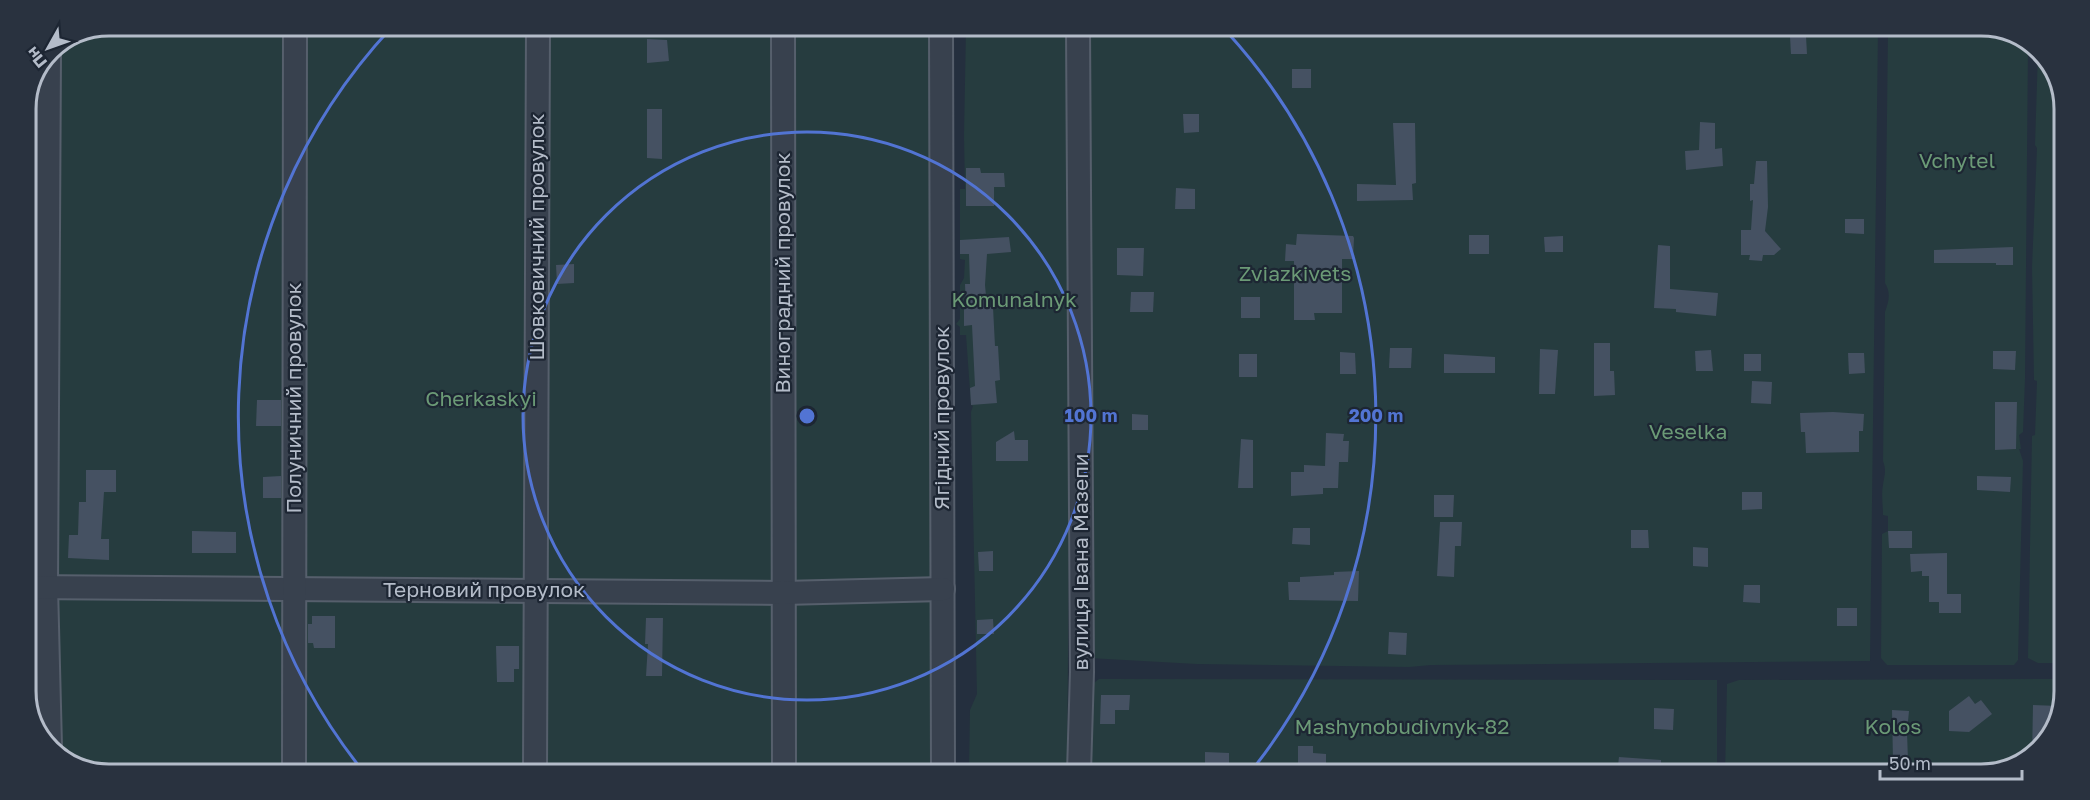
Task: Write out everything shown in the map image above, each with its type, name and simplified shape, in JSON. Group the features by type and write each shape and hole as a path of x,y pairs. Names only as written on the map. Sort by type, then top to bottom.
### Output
{"street":[{"name":"Полуничний провулок","path":"294,764 295,36"},
{"name":"Шовковичний провулок","path":"535,764 538,36"},
{"name":"Виноградний провулок","path":"783,36 784,764"},
{"name":"Ягідний провулок","path":"941,36 943,764"},
{"name":"вулиця Івана Мазепи","path":"1078,36 1082,672 1079,764"},
{"path":"48,78 36,586 49,732"},
{"name":"Терновий провулок","path":"36,586 783,593 943,589"}],"green space":[{"name":"Cherkaskyi","path":"935,36 937,764 109,764 85,760 68,752 57,743 46,728 36,696 37,95 43,78 78,78 78,43 95,37"},
{"name":"Komunalnyk","path":"966,36 1066,36 1069,542 1067,764 969,764 970,710 977,694 971,412 973,406 971,405 966,335 960,335 960,327 956,324 960,319 960,285 964,278 965,260 960,259 960,189 965,189"},
{"path":"1086,36 1878,36 1870,661 1409,667 1197,664 1089,658"},
{"name":"Vchytel","path":"1888,36 1981,36 2005,40 2018,46 2028,53 2025,379 2023,432 2019,435 2021,449 2019,449 2023,461 2018,660 2014,665 1887,665 1881,658 1882,534 1888,531 1888,516 1883,515 1882,496 1885,471 1883,461 1885,312 1889,297 1885,283"},
{"path":"2038,62 2050,85 2054,104 2054,663 2038,663 2028,658 2032,436 2035,435 2037,381 2034,380 2032,267 2037,148 2035,145"},
{"name":"Mashynobudivnyk-82","path":"1099,679 1717,680 1717,764 1087,764 1090,686"},
{"name":"Kolos","path":"2054,679 2054,691 2050,715 2039,736 2018,754 1995,763 1725,764 1727,684 1739,680"}],"building":[{"path":"1806,36 1807,54 1791,54 1790,37"},
{"path":"647,39 667,40 669,61 647,63"},
{"path":"1292,69 1311,69 1311,88 1292,88"},
{"path":"647,109 662,109 662,159 647,158"},
{"path":"1183,114 1199,114 1199,132 1184,133"},
{"path":"1700,122 1715,123 1715,149 1722,148 1723,166 1686,170 1685,151 1699,150"},
{"path":"1393,123 1415,123 1416,183 1412,184 1413,200 1357,201 1357,184 1396,185"},
{"path":"1756,161 1767,161 1768,207 1765,231 1781,249 1774,255 1763,255 1762,261 1749,260 1750,255 1741,255 1741,230 1751,230 1753,200 1750,201 1750,184 1754,184"},
{"path":"966,168 980,168 981,173 1004,173 1005,187 994,187 994,206 966,206"},
{"path":"1176,188 1195,189 1195,209 1175,209"},
{"path":"1845,219 1864,219 1864,234 1845,233"},
{"path":"1297,234 1353,236 1353,259 1342,259 1342,313 1314,313 1315,320 1294,320 1294,261 1285,261 1286,244 1296,245"},
{"path":"1469,235 1489,235 1489,254 1469,254"},
{"path":"1563,236 1563,252 1545,252 1544,237"},
{"path":"1009,237 1011,252 987,254 985,285 987,307 993,307 995,346 998,346 1000,380 995,381 997,403 971,405 970,388 975,386 972,325 964,326 965,284 970,284 969,254 960,254 960,240"},
{"path":"1658,245 1670,246 1670,289 1718,293 1716,316 1676,312 1676,309 1654,308"},
{"path":"2013,247 2013,265 1934,263 1934,250"},
{"path":"1117,248 1144,248 1143,276 1117,275"},
{"path":"574,264 574,283 557,284 556,265"},
{"path":"1131,292 1154,292 1153,312 1130,312"},
{"path":"1241,297 1260,297 1260,318 1241,318"},
{"path":"1594,343 1610,343 1610,371 1614,371 1615,395 1594,396"},
{"path":"1390,348 1412,348 1411,368 1389,368"},
{"path":"1540,349 1558,350 1555,394 1539,394"},
{"path":"1711,350 1713,371 1696,371 1695,351"},
{"path":"1993,351 2016,351 2015,370 1993,369"},
{"path":"1340,352 1355,353 1356,374 1340,374"},
{"path":"1848,353 1864,353 1865,373 1849,374"},
{"path":"1239,354 1257,354 1257,377 1239,377"},
{"path":"1444,354 1495,357 1495,373 1444,373"},
{"path":"1744,354 1761,354 1761,371 1744,371"},
{"path":"1752,381 1772,382 1771,404 1751,403"},
{"path":"257,400 281,400 281,426 256,426"},
{"path":"1995,402 2017,402 2016,449 1995,450"},
{"path":"1800,413 1864,414 1863,431 1859,431 1859,452 1806,453 1805,432 1801,432"},
{"path":"1132,414 1148,415 1148,430 1132,430"},
{"path":"1014,431 1015,440 1028,440 1028,461 996,461 996,442"},
{"path":"1326,433 1344,434 1343,441 1349,441 1348,462 1339,462 1338,488 1323,488 1323,494 1291,496 1291,472 1304,472 1304,465 1325,466"},
{"path":"1241,439 1253,440 1253,488 1238,488"},
{"path":"86,470 116,470 116,492 104,492 101,539 109,539 109,560 68,558 69,535 78,535 79,502 86,502"},
{"path":"281,476 281,498 263,498 263,477"},
{"path":"1977,476 2011,477 2010,492 1977,490"},
{"path":"1742,492 1762,492 1762,509 1742,510"},
{"path":"1434,495 1454,495 1453,517 1434,517"},
{"path":"1440,522 1462,522 1461,546 1455,546 1454,577 1437,576"},
{"path":"1293,528 1310,528 1310,545 1292,544"},
{"path":"1631,530 1648,530 1649,548 1631,548"},
{"path":"192,531 236,532 236,553 192,553"},
{"path":"1888,531 1912,531 1912,548 1889,548"},
{"path":"1693,547 1708,548 1708,567 1693,566"},
{"path":"993,551 993,571 979,571 978,552"},
{"path":"1947,553 1947,594 1961,594 1961,613 1939,613 1939,602 1929,602 1929,576 1922,576 1922,571 1911,572 1910,554"},
{"path":"1359,571 1358,601 1289,600 1288,582 1300,582 1300,577"},
{"path":"1744,585 1760,585 1760,603 1743,602"},
{"path":"1837,608 1857,608 1857,626 1837,626"},
{"path":"312,616 335,616 335,648 314,648 313,643 308,643 308,624 312,624"},
{"path":"646,618 663,618 662,676 646,676 648,644 645,644"},
{"path":"993,619 994,634 977,634 977,620"},
{"path":"1389,632 1407,633 1406,655 1388,654"},
{"path":"496,646 519,646 519,669 514,669 514,682 497,682"},
{"path":"1101,695 1130,695 1129,710 1115,710 1115,724 1100,724"},
{"path":"1969,696 1975,704 1981,700 1992,714 1969,732 1949,731 1949,711"},
{"path":"2033,705 2052,706 2046,723 2032,744"},
{"path":"1654,708 1674,709 1673,730 1654,729"},
{"path":"1892,710 1909,711 1908,761 1893,761"},
{"path":"1298,746 1313,746 1313,753 1326,754 1326,764 1298,764"},
{"path":"1205,752 1229,753 1229,764 1205,764"},
{"path":"1619,757 1661,760 1661,764 1618,764"}],"park label":[{"name":"Zviazkivets","path":"1295,274"},
{"name":"Veselka","path":"1688,432"}]}
